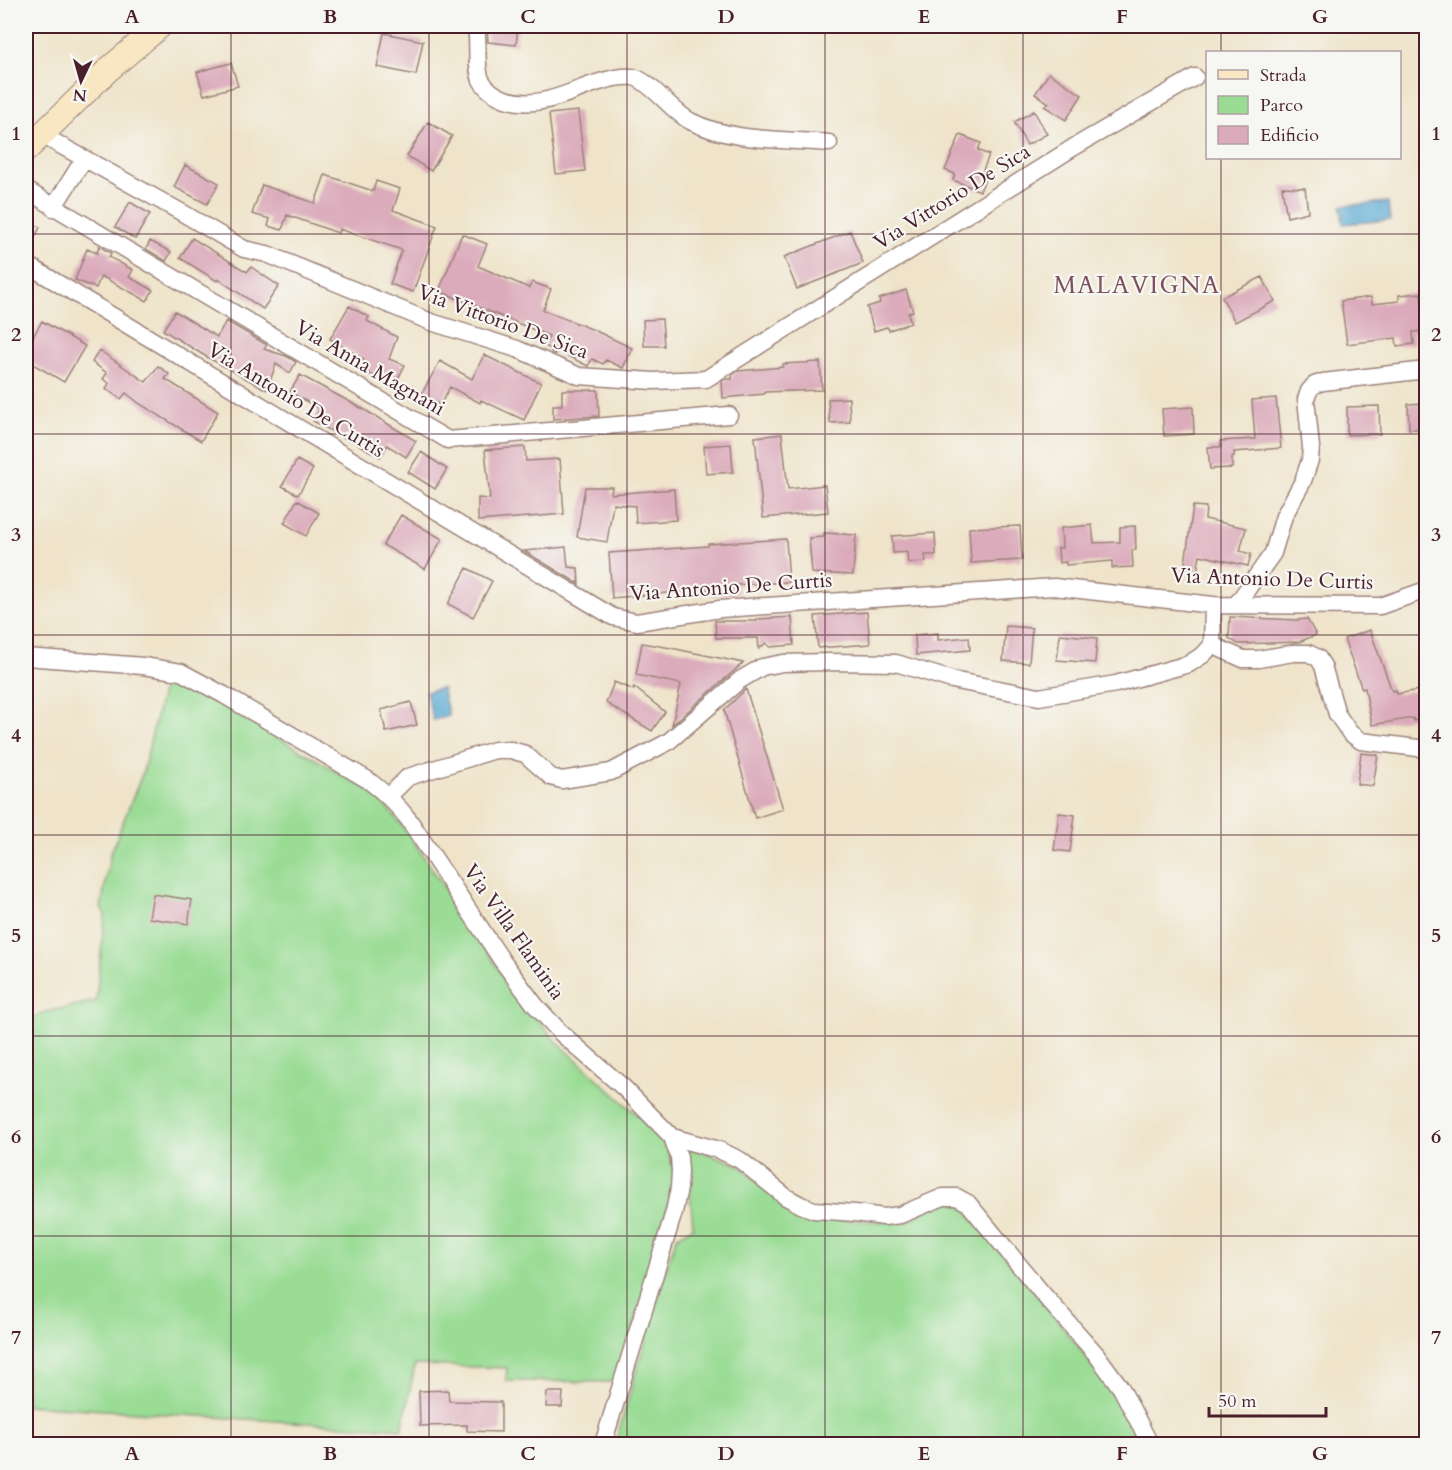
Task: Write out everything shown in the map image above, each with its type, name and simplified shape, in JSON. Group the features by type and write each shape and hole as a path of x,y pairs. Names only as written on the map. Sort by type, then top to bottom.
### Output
{"main road":[{"path":"33,142 109,69 160,26"}],"street":[{"path":"476,26 480,77 487,89 502,98 526,103 539,102 606,80 626,76 635,77 681,115 706,127 740,137 829,143"},
{"name":"Via Vittorio De Sica","path":"33,142 84,159 244,249 267,254 431,322 517,349 579,376 653,381 705,379 1074,147 1195,77"},
{"path":"53,208 84,159"},
{"name":"Via Anna Magnani","path":"26,190 448,440 729,415"},
{"name":"Via Antonio De Curtis","path":"26,264 613,616 637,622 720,609 1054,587 1213,605 1380,606 1426,590"},
{"path":"1236,605 1273,553 1284,516 1303,481 1310,460 1311,447 1306,399 1314,385 1426,370"},
{"path":"389,796 408,777 495,750 511,750 525,754 551,777 562,780 611,772 668,742 740,680 762,667 783,663 896,663 952,681 1039,697 1116,684 1189,664 1204,654 1212,645 1213,605"},
{"path":"1212,645 1243,659 1259,660 1293,653 1308,653 1318,658 1323,666 1337,714 1350,733 1361,741 1426,749"},
{"name":"Via Villa Flaminia","path":"26,657 143,666 181,672 368,780 389,796 409,820 503,962 535,1005 562,1034 624,1088 672,1137"},
{"path":"603,1444 677,1200 680,1171 672,1137"},
{"path":"672,1137 719,1150 740,1160 786,1197 814,1210 884,1217 900,1215 943,1197 957,1197 968,1203 1102,1362 1121,1388 1150,1444"}],"green space":[{"path":"166,675 193,688 364,787 385,805 408,833 512,989 554,1039 657,1133 668,1151 674,1168 673,1189 618,1382 506,1381 507,1368 415,1365 402,1429 26,1405 26,1021 42,1013 96,1001 105,915 101,908 110,855 143,772"},
{"path":"690,1147 739,1165 796,1214 854,1221 907,1222 930,1207 953,1202 964,1208 1048,1308 1114,1393 1141,1444 615,1444 676,1237 693,1227 687,1158 687,1150"}],"water":[{"path":"1388,202 1390,220 1343,224 1341,206"},
{"path":"442,688 449,716 433,720 426,692"}],"building":[{"path":"487,26 518,26 516,45 488,42"},
{"path":"384,33 423,41 416,75 377,67"},
{"path":"231,63 238,86 204,95 197,72"},
{"path":"1049,73 1082,95 1066,120 1044,106 1049,103 1035,94"},
{"path":"578,111 585,171 556,174 549,114"},
{"path":"1034,111 1047,134 1027,145 1014,122"},
{"path":"428,122 452,136 431,171 407,156"},
{"path":"960,135 981,143 978,150 989,155 982,173 987,175 980,191 953,180 955,174 945,170"},
{"path":"185,165 219,183 207,204 174,187"},
{"path":"325,175 373,191 376,181 400,189 393,210 437,226 413,292 390,284 402,250 339,229 338,233 287,215 282,230 268,226 270,219 252,214 262,185 315,203"},
{"path":"1282,187 1305,188 1308,212 1287,217"},
{"path":"130,202 150,214 135,239 115,227"},
{"path":"26,220 40,227 27,254 26,254"},
{"path":"850,231 863,263 797,289 784,257"},
{"path":"462,234 487,244 478,266 529,288 532,282 551,289 543,310 632,348 623,368 606,360 603,364 592,359 588,366 561,353 560,344 555,354 545,346 549,336 439,291"},
{"path":"192,238 247,272 251,267 279,286 263,309 218,279 217,281 180,258"},
{"path":"150,241 171,252 166,261 146,249"},
{"path":"99,246 111,253 109,257 133,270 129,277 153,290 147,301 101,276 96,288 75,280 87,249 97,253"},
{"path":"1262,277 1275,301 1235,322 1222,297"},
{"path":"906,290 913,311 908,313 911,323 889,330 887,327 874,331 867,307 880,303 879,299"},
{"path":"1421,293 1425,331 1413,332 1414,344 1397,346 1396,338 1347,344 1341,301 1371,297 1372,304 1399,301 1399,295"},
{"path":"349,306 369,317 367,321 397,337 389,359 405,365 394,387 359,368 364,359 330,339"},
{"path":"175,311 217,337 226,321 267,345 264,349 296,362 290,373 276,364 267,390 163,330"},
{"path":"662,319 664,346 644,346 643,320"},
{"path":"42,321 85,346 64,382 26,360 26,349"},
{"path":"99,350 146,382 158,366 169,374 165,379 218,412 201,441 126,393 121,399 106,389 109,383 103,379 107,373 92,362"},
{"path":"484,355 541,383 524,420 481,400 480,403 450,387 440,405 421,395 440,361 472,379"},
{"path":"820,362 822,390 764,392 764,394 723,398 722,381 732,379 732,375 738,371 783,367 783,364"},
{"path":"300,375 416,441 406,457 387,445 380,457 313,421 320,409 290,392"},
{"path":"562,390 598,390 599,416 553,419 553,405 562,405"},
{"path":"849,398 850,422 830,423 828,399"},
{"path":"1276,398 1281,448 1234,452 1232,468 1210,469 1208,447 1221,447 1220,441 1255,439 1252,400"},
{"path":"1426,403 1426,429 1409,429 1408,404"},
{"path":"1379,406 1380,434 1347,435 1347,407"},
{"path":"1193,407 1194,434 1164,436 1162,409"},
{"path":"782,434 788,489 825,485 828,512 763,518 755,437"},
{"path":"731,444 733,472 706,474 704,446"},
{"path":"525,447 526,461 560,459 564,514 478,521 478,498 490,499 485,450"},
{"path":"421,452 447,469 435,489 408,472"},
{"path":"297,460 313,469 298,495 282,486"},
{"path":"585,487 612,487 611,494 674,489 676,520 636,523 635,506 613,504 607,542 577,537"},
{"path":"297,500 319,513 306,536 284,523"},
{"path":"1193,506 1206,507 1205,519 1246,528 1240,551 1251,554 1248,566 1200,555 1197,573 1184,571"},
{"path":"401,515 442,539 425,569 383,545"},
{"path":"1092,525 1094,543 1120,542 1120,527 1135,526 1136,550 1132,550 1133,567 1112,568 1112,561 1066,565 1066,562 1059,563 1058,548 1062,548 1061,528"},
{"path":"1020,526 1022,560 971,563 969,528"},
{"path":"824,533 856,535 853,575 812,573 809,538 824,537"},
{"path":"935,533 936,555 925,555 926,562 908,563 907,552 893,553 892,536"},
{"path":"786,539 789,582 737,585 738,593 712,595 712,589 612,598 609,553"},
{"path":"566,547 568,567 578,568 579,584 524,551"},
{"path":"467,568 492,581 473,617 448,604"},
{"path":"867,612 870,644 818,648 815,616"},
{"path":"792,617 794,645 770,647 766,643 759,649 758,638 716,638 715,621 757,621 757,619"},
{"path":"1230,617 1307,619 1316,635 1299,642 1238,644 1229,638"},
{"path":"1006,626 1032,628 1029,663 1003,661"},
{"path":"1370,630 1392,691 1396,690 1397,694 1426,689 1426,719 1414,721 1413,718 1372,725 1365,688 1362,689 1344,639"},
{"path":"938,633 938,640 969,637 970,650 916,655 915,635"},
{"path":"1060,634 1097,638 1095,663 1057,660"},
{"path":"642,643 743,663 672,725 681,684 636,675"},
{"path":"614,682 634,690 634,687 665,712 652,731 606,703"},
{"path":"746,689 783,809 755,818 724,710"},
{"path":"411,702 417,725 386,732 381,710"},
{"path":"1361,753 1378,755 1373,786 1357,784"},
{"path":"1059,813 1075,815 1070,852 1054,850"},
{"path":"153,894 192,900 188,924 149,918"},
{"path":"448,1390 449,1401 501,1402 501,1432 467,1431 467,1425 420,1426 419,1391"},
{"path":"547,1392 563,1392 562,1407 546,1407"}],"district":[{"name":"MALAVIGNA","path":"1137,285"}]}
